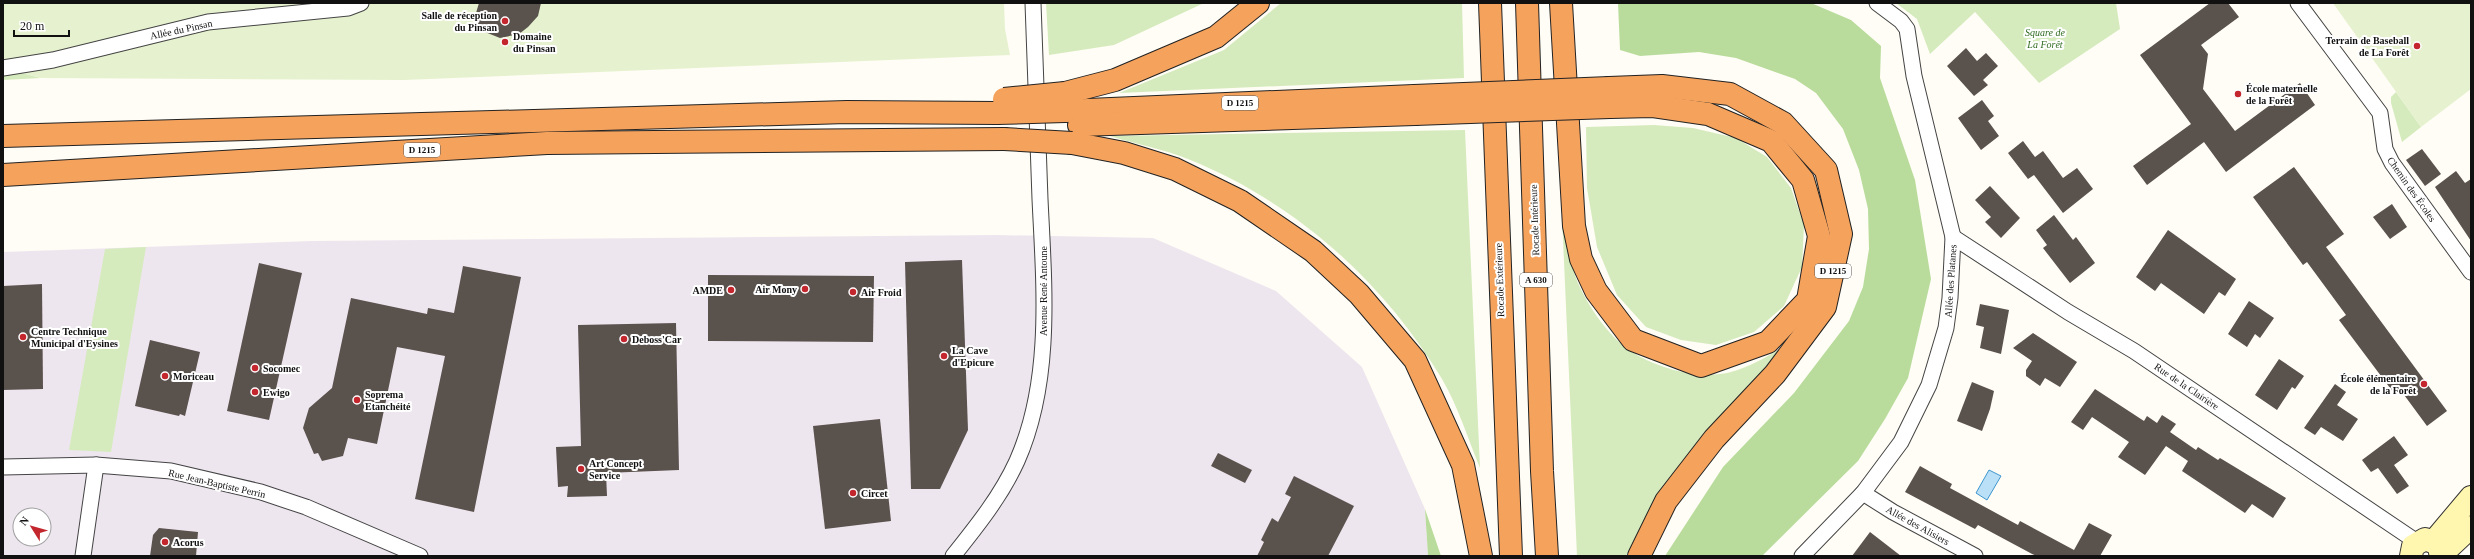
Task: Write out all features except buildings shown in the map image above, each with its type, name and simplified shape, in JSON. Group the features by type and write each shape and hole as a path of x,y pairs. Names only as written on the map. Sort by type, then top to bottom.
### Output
{"highway":[{"name":"D 1215","path":"1067,118 1115,80 1216,37 1258,3"},
{"name":"Rocade Extérieure","path":"1490,3 1511,556"},
{"name":"Rocade Intérieure","path":"1527,3 1542,471 1548,556"},
{"path":"1561,3 1574,226 1580,259 1596,291 1633,340 1701,366 1768,342 1808,300 1820,236 1803,180 1771,141 1708,114 1610,98"},
{"name":"D 1215","path":"3,136 847,112 999,120 1067,118 1610,98 1662,86 1730,94 1783,123 1826,170 1841,234 1826,307 1775,374 1714,439 1666,501 1639,556"},
{"path":"999,120 1067,118 1124,153 1175,169 1240,201 1313,250 1359,294 1415,360 1463,465 1481,556"},
{"name":"D 1215","path":"3,175 547,143 842,139 999,120"}],"main road":[{"path":"2429,550 2471,497"},
{"path":"2429,550 2471,527"}],"street":[{"name":"Allée du Pinsan","path":"3,68 53,60 208,22 348,8 361,3"},
{"name":"Avenue René Antoune","path":"953,556 987,512 1017,461 1035,406 1043,348 1043,325 1042,247 1033,3"},
{"name":"Allée des Platanes","path":"1802,556 1863,493 1901,442 1929,385 1938,356 1948,313 1953,237 1914,76 1907,29 1901,20 1878,3"},
{"name":"Chemin des Écoles","path":"2298,3 2380,113 2385,149 2392,163 2471,272"},
{"name":"Rue de la Clairière","path":"1953,237 2068,312 2134,351 2429,550"},
{"name":"Rue Jean-Baptiste Perrin","path":"3,467 96,465 171,471 261,492 306,507 420,556"},
{"path":"83,556 96,465"},
{"name":"Allée des Alisiers","path":"1863,493 1893,512 1975,556"}],"shaded area":[{"path":"997,235 1153,238 1276,291 1362,367 1425,509 1428,556 3,556 3,252 311,241"}],"green space":[{"name":"Domaine du Pinsan","path":"3,3 1004,3 1005,29 1010,55 404,80 41,78 3,68"},
{"path":"1046,3 1204,3 1114,45 1049,55"},
{"path":"1281,3 1462,3 1464,78 1119,93 1224,50"},
{"path":"1618,3 1811,3 1851,20 1881,46 1880,78 1915,180 1931,279 1908,378 1885,419 1858,461 1762,556 1665,556 1723,467 1794,393 1849,321 1863,287 1869,249 1868,209 1859,170 1843,129 1816,93 1795,79 1736,58 1699,52 1640,56 1620,50"},
{"name":"Square de La Forêt","path":"1896,3 2116,3 2120,29 2039,83 1975,12 1930,54 1917,19"},
{"name":"Terrain de Baseball de La Forêt","path":"2333,3 2471,3 2471,89 2421,127"},
{"path":"3,68 41,78 3,80"},
{"path":"2396,92 2421,127 2402,142 2391,103 2391,97"},
{"path":"1654,125 1693,128 1736,138 1767,157 1791,188 1804,225 1802,267 1784,306 1754,332 1716,345 1681,340 1646,327 1617,295 1597,247 1587,188 1586,127"},
{"path":"1465,130 1480,468 1448,389 1419,343 1392,309 1364,278 1333,248 1300,222 1265,198 1227,177 1179,155 1110,136"},
{"path":"1562,216 1576,278 1590,306 1596,316 1617,340 1625,347 1648,361 1690,373 1705,375 1718,374 1738,370 1752,364 1785,345 1760,378 1718,419 1682,461 1653,503 1626,556 1577,556"},
{"path":"146,247 111,452 69,450 105,249"},
{"path":"1425,509 1441,556 1428,556"}],"water":[{"path":"1989,470 2001,476 1987,500 1976,493"}],"place":[{"name":"Salle de réception du Pinsan","path":"505,21"},
{"name":"Domaine du Pinsan","path":"505,42"},
{"name":"Terrain de Baseball de La Forêt","path":"2417,46"},
{"name":"École maternelle de la Forêt","path":"2238,94"},
{"name":"Air Mony","path":"805,289"},
{"name":"AMDE","path":"731,290"},
{"name":"Air Froid","path":"853,292"},
{"name":"Centre Technique Municipal d'Eysines","path":"23,337"},
{"name":"Deboss'Car","path":"624,339"},
{"name":"La Cave d'Epicure","path":"944,356"},
{"name":"Socomec","path":"255,368"},
{"name":"Moriceau","path":"165,376"},
{"name":"École élémentaire de la Forêt","path":"2424,384"},
{"name":"Ewigo","path":"255,392"},
{"name":"Soprema Etanchéité","path":"357,400"},
{"name":"Art Concept Service","path":"581,469"},
{"name":"Circet","path":"853,493"},
{"name":"Acorus","path":"165,542"}]}
